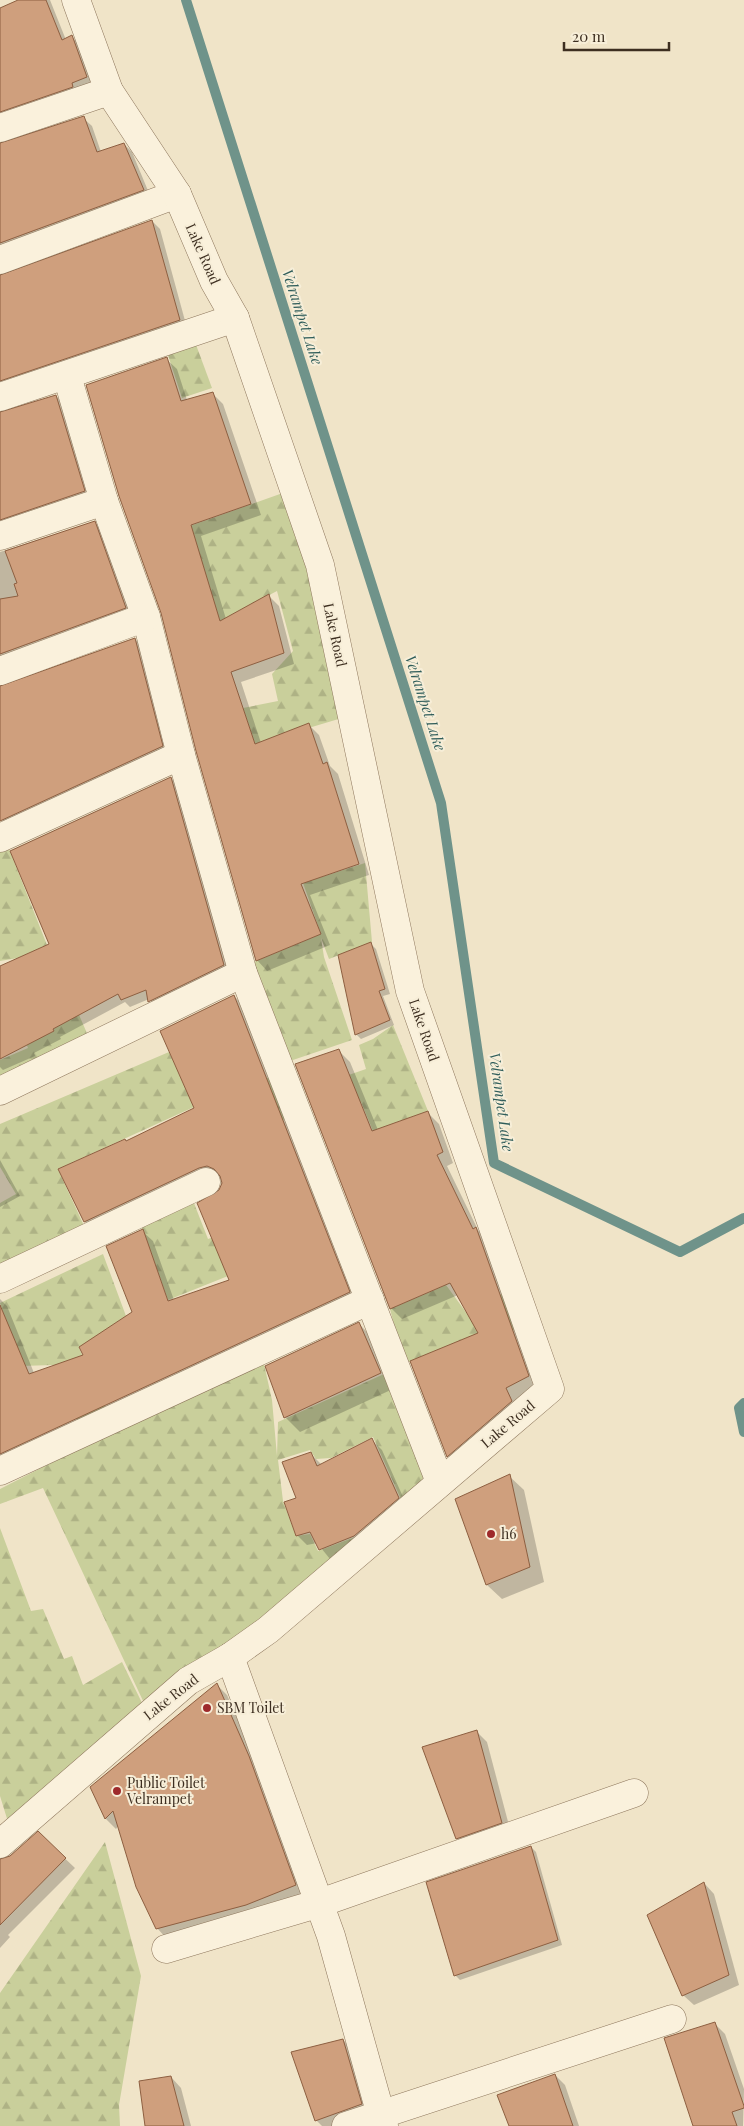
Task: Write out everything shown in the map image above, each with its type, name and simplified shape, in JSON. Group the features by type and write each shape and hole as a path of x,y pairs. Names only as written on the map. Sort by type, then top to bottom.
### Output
{"street":[{"name":"Lake Road","path":"2,1832 188,1681 230,1657 268,1630 550,1389 410,991 320,565 235,318 214,281 177,194 109,90 76,0"},
{"path":"0,128 109,90"},
{"path":"0,260 177,194"},
{"path":"0,397 235,318"},
{"path":"67,376 104,501 146,617 181,755 244,973 440,1482"},
{"path":"0,536 104,501"},
{"path":"0,671 146,617"},
{"path":"0,838 181,755"},
{"path":"0,1092 244,973"},
{"path":"0,1279 206,1182"},
{"path":"0,1471 370,1300"},
{"path":"230,1657 320,1904 382,2121"},
{"path":"166,1950 320,1904 634,1793"},
{"path":"346,2126 382,2121 672,2019"}],"green space":[{"path":"195,342 212,388 182,398 167,352"},
{"path":"294,489 352,715 255,744 243,708 278,701 272,674 293,651 277,591 220,621 190,526"},
{"path":"6,841 47,945 18,958 0,961 0,845"},
{"path":"365,863 372,942 329,959 321,938 324,957 352,1040 290,1061 254,962 321,934 303,883"},
{"path":"67,987 89,1038 0,1077 0,1060 28,1048 26,1043 54,1031 40,999"},
{"path":"393,1025 428,1111 373,1131 361,1102 348,1108 337,1079 366,1069 359,1045 373,1039"},
{"path":"169,1052 194,1107 58,1169 85,1228 0,1266 0,1203 16,1194 0,1167 0,1124"},
{"path":"272,1076 285,1119 216,1150 194,1107"},
{"path":"190,1193 208,1239 234,1229 233,1274 168,1300 138,1217"},
{"path":"103,1254 126,1316 79,1348 107,1411 78,1422 53,1365 21,1366 0,1303"},
{"path":"446,1285 468,1315 508,1290 523,1325 487,1345 457,1342 404,1364 390,1309"},
{"path":"262,1355 272,1400 277,1456 278,1422 384,1374 430,1488 405,1508 373,1437 331,1458 316,1459 310,1450 278,1460 283,1501 296,1536 310,1534 318,1551 355,1537 360,1548 145,1705 43,1488 0,1504 0,1489"},
{"path":"0,1528 31,1611 43,1609 64,1659 72,1656 83,1685 122,1662 144,1707 9,1825 0,1796"},
{"path":"105,1842 141,1976 119,2105 120,2126 0,2126 0,1993"}],"building":[{"path":"18,0 46,0 62,40 72,35 87,77 72,83 73,87 0,112 0,8"},
{"path":"84,116 97,152 124,143 144,190 0,243 0,143"},
{"path":"152,220 180,320 0,381 0,275"},
{"path":"167,357 181,401 213,392 251,504 191,525 220,621 269,594 284,653 231,672 255,744 309,723 323,764 327,762 359,864 301,884 321,934 256,961 196,751 161,613 119,496 86,385"},
{"path":"56,395 85,491 0,520 0,412"},
{"path":"95,521 126,608 0,654 0,599 18,596 14,584 17,583 5,551"},
{"path":"135,638 163,746 0,821 0,686"},
{"path":"171,777 224,965 148,1002 146,990 121,1000 118,994 53,1029 54,1031 0,1059 0,966 49,944 10,851"},
{"path":"371,942 385,989 379,991 390,1020 355,1035 338,955"},
{"path":"234,995 350,1292 0,1454 0,1305 29,1374 83,1355 79,1347 132,1312 106,1246 143,1229 168,1301 229,1280 197,1203 219,1190 222,1183 220,1176 214,1169 207,1166 199,1168 84,1222 58,1169 125,1139 126,1141 194,1108 160,1031"},
{"path":"339,1049 372,1131 428,1111 443,1152 437,1155 473,1229 476,1227 529,1376 506,1388 512,1401 447,1457 410,1361 478,1333 450,1283 390,1309 295,1064"},
{"path":"359,1322 381,1373 284,1418 265,1366"},
{"path":"372,1438 399,1498 354,1536 319,1550 310,1532 296,1536 284,1502 296,1498 282,1462 311,1452 317,1466"},
{"name":"h6","path":"510,1474 530,1567 486,1585 455,1499"},
{"path":"217,1683 249,1756 296,1885 246,1905 156,1929 136,1887 113,1811 105,1819 90,1787"},
{"path":"477,1730 502,1823 456,1839 422,1747"},
{"path":"38,1831 66,1858 0,1925 0,1859 10,1856"},
{"path":"531,1846 558,1940 454,1976 426,1882"},
{"path":"704,1882 729,1975 682,1996 647,1915"},
{"path":"715,2022 744,2108 732,2112 737,2126 693,2126 664,2038"},
{"path":"343,2039 362,2104 315,2121 291,2052"},
{"path":"555,2074 573,2126 509,2126 497,2095"},
{"path":"171,2076 184,2126 145,2126 139,2081"}],"waterway":[{"name":"Velrampet Lake","path":"186,0 441,803 494,1163 680,1252 744,1218"},
{"path":"744,1403 739,1408 744,1432"}],"place":[{"name":"h6","path":"491,1534"},
{"name":"SBM Toilet","path":"207,1708"},
{"name":"Public Toilet Velrampet","path":"117,1791"}]}
